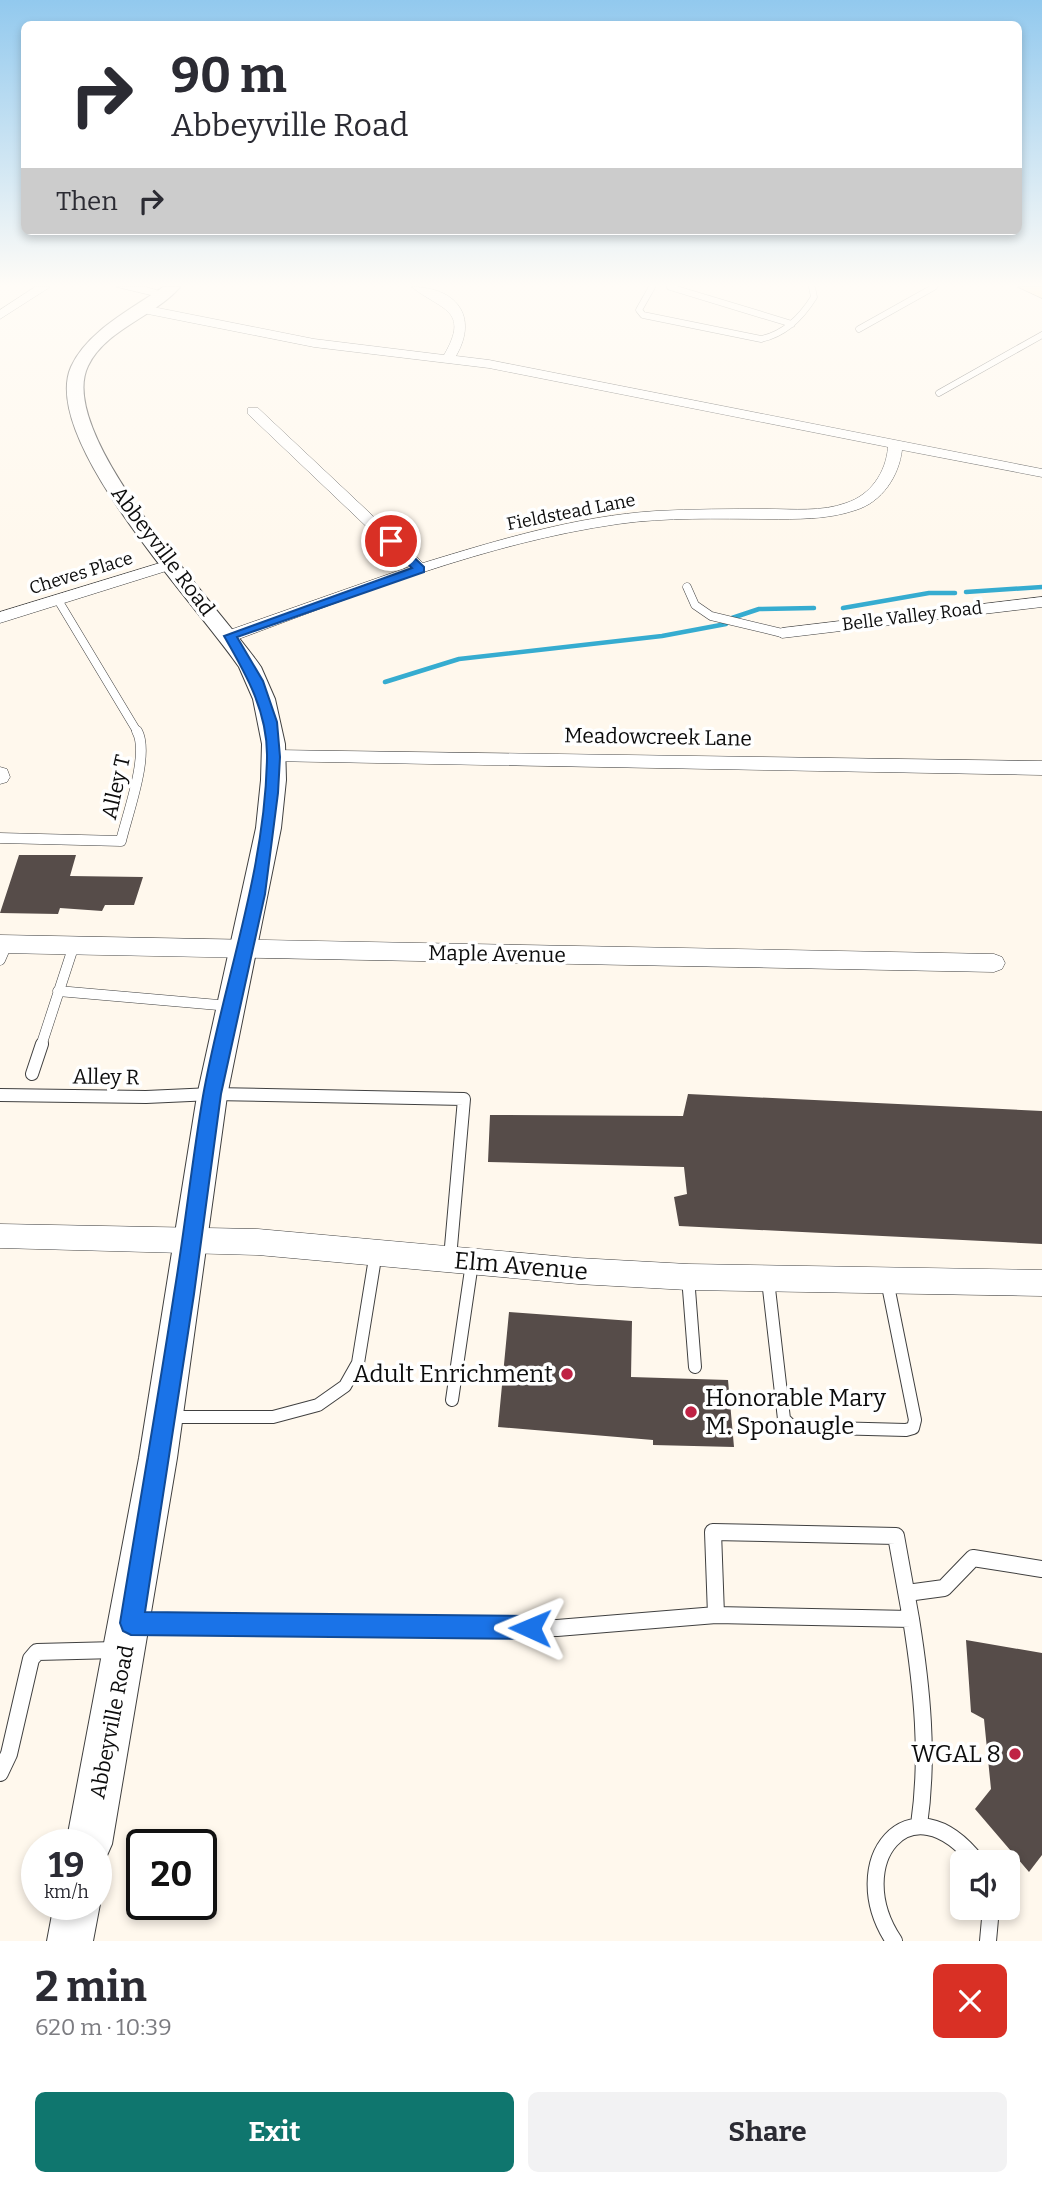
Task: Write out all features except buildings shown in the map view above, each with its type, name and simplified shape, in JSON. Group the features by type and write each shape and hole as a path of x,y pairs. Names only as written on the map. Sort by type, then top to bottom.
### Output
{"street":[{"name":"Abbeyville Road","path":"76,378 74,403 83,432 110,480 136,520 230,636 250,668 270,722 274,757 266,841 257,894 212,1094 165,1417 129,1637 92,1829"},
{"path":"556,378 1042,473"},
{"path":"253,411 420,569"},
{"name":"Fieldstead Lane","path":"230,636 420,569 522,538 617,520 670,515 815,514 845,509 868,499 879,489 894,456 895,443"},
{"name":"Cheves Place","path":"0,618 173,564"},
{"name":"Belle Valley Road","path":"782,633 1042,602"},
{"name":"Meadowcreek Lane","path":"274,757 590,759 1042,768"},
{"name":"Maple Avenue","path":"2,949 74,945 994,962"},
{"name":"Elm Avenue","path":"0,1236 258,1242 578,1272 768,1280 1042,1283"},
{"path":"70,1941 74,1920"}],"lane":[{"path":"939,393 966,378"},
{"path":"687,587 695,605 710,616 782,633"},
{"name":"Alley T","path":"0,838 121,841 141,758 142,740 58,600"},
{"path":"32,1074 74,945"},
{"path":"58,990 230,1006"},
{"name":"Alley R","path":"0,1095 146,1097 212,1094 464,1099 461,1262"},
{"path":"165,1417 273,1417 318,1405 345,1386 358,1363 376,1252"},
{"path":"452,1400 461,1262"},
{"path":"688,1276 695,1367"},
{"path":"768,1280 784,1419 792,1426 906,1430 913,1428 915,1420 887,1281"},
{"path":"716,1615 713,1532 895,1536 919,1670 925,1779 919,1825"},
{"path":"906,1593 944,1588 973,1558 1042,1569"},
{"path":"0,1773 9,1754 31,1658 46,1650 129,1637 557,1628 716,1615 911,1619"},
{"path":"888,1939 875,1898 875,1873 883,1848 896,1833 919,1825 930,1826 951,1834 966,1850"},
{"path":"988,1941 990,1920"}],"waterway":[{"path":"966,592 1042,587"},
{"path":"843,608 929,593 955,593"},
{"path":"732,618 759,609 814,608"},
{"path":"385,682 459,659 662,636 726,624"}],"place":[{"name":"Adult Enrichment","path":"567,1374"},
{"name":"Honorable Mary M. Sponaugle","path":"691,1412"},
{"name":"WGAL 8","path":"1015,1754"}],"route":[{"path":"391,541 420,569 230,636 250,668 270,722 274,757 271,793 257,894 212,1094 184,1294 131,1623 530,1628"}]}
